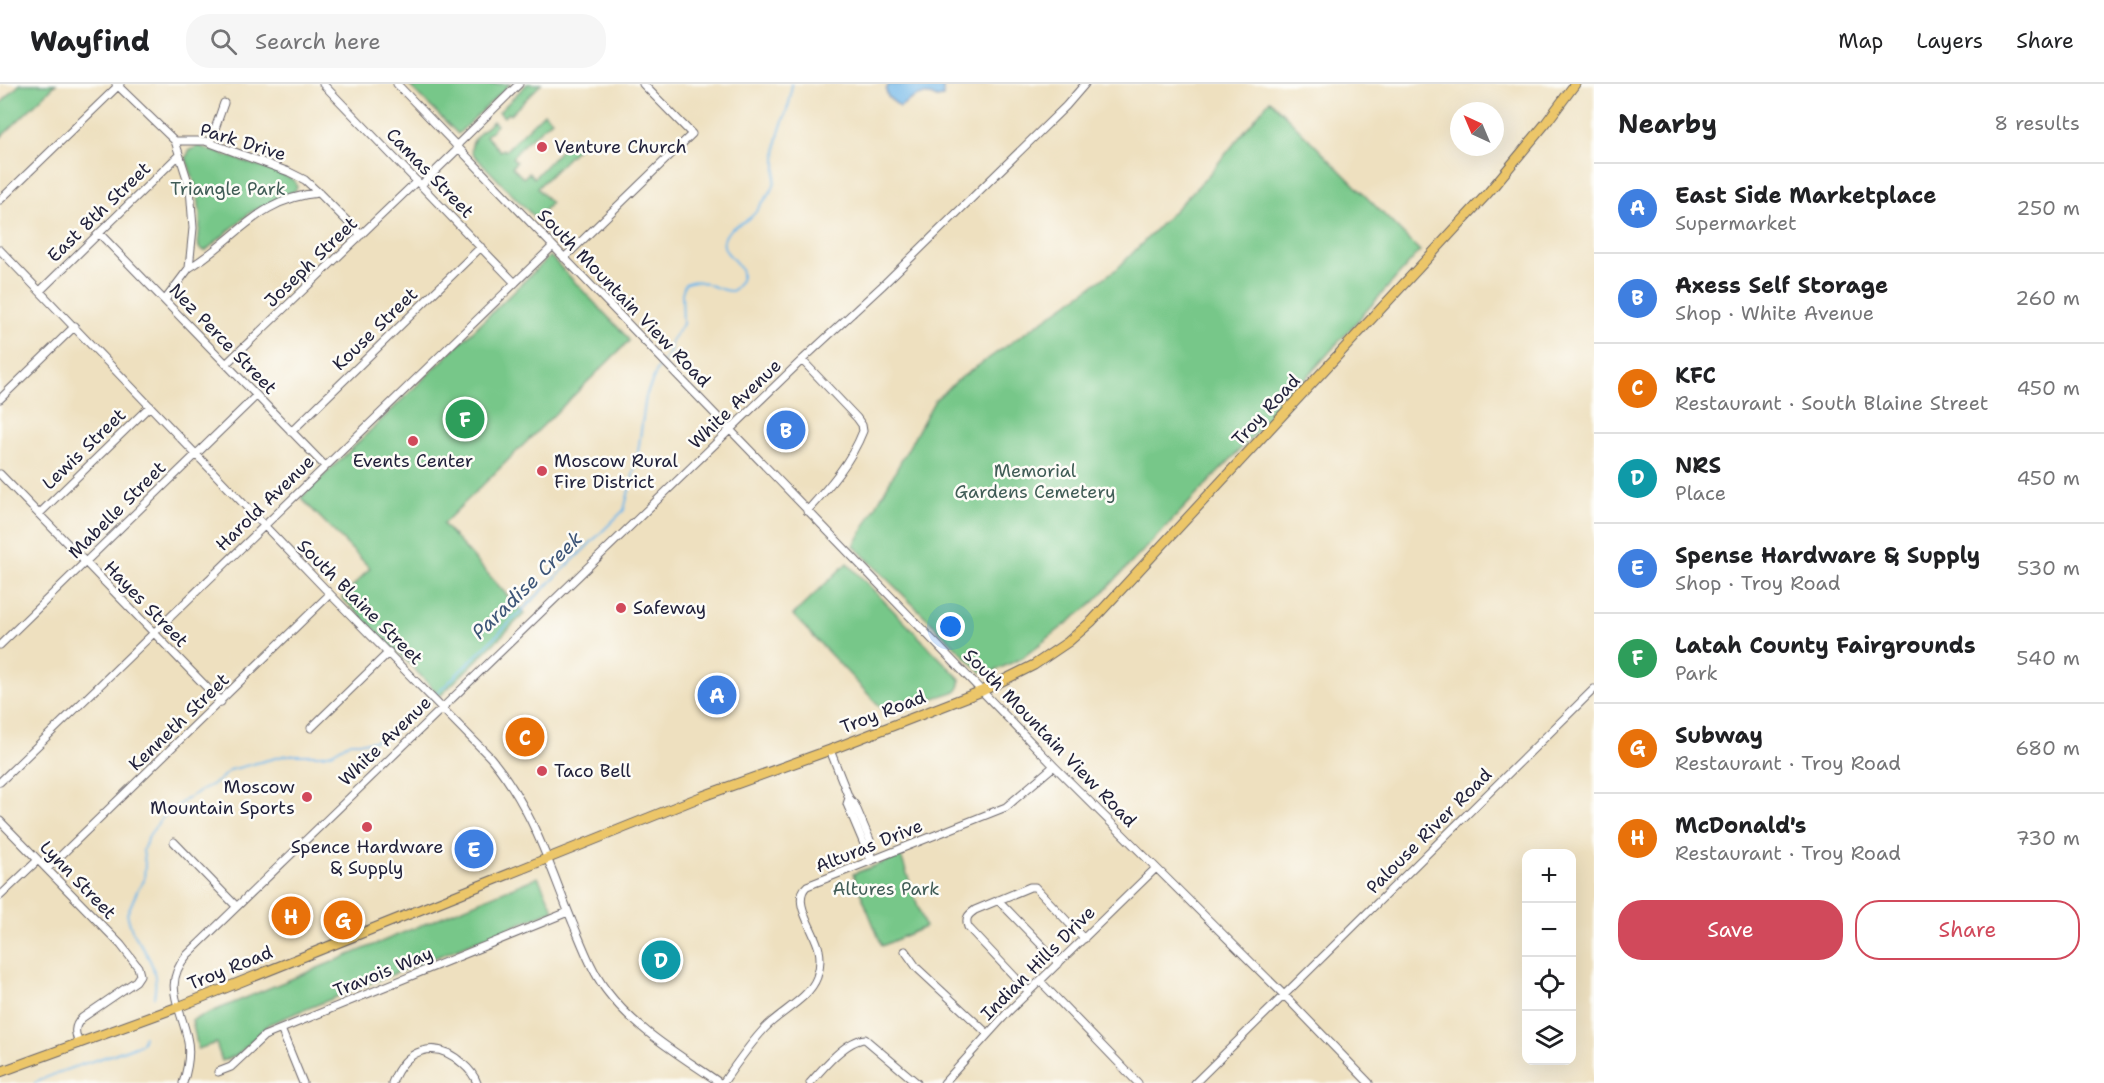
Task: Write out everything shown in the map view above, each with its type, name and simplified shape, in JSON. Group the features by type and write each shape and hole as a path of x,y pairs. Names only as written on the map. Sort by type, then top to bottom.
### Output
{"main road":[{"name":"Troy Road","path":"0,1072 178,1007 548,860 703,795 830,750 982,691 1034,665 1068,642 1092,621 1480,201 1518,158 1575,84"}],"street":[{"name":"Camas Street","path":"323,84 515,283"},
{"name":"South Mountain View Road","path":"397,84 1054,766 1369,1083"},
{"name":"Joseph Street","path":"226,364 457,147 519,84"},
{"path":"564,258 692,134 643,84"},
{"name":"White Avenue","path":"183,1083 189,1055 187,1038 173,990 173,981 180,965 190,952 440,705 889,280 1066,106 1085,84"},
{"path":"0,200 118,85"},
{"name":"Park Drive","path":"118,85 175,141 193,140 210,143 290,172 319,193 361,235"},
{"path":"210,143 224,103"},
{"path":"175,141 189,182 193,207 194,228 189,268"},
{"name":"East 8th Street","path":"40,291 179,155"},
{"path":"165,300 189,268 207,257 252,217 286,200 319,193"},
{"name":"Nez Perce Street","path":"99,233 325,466"},
{"name":"Harold Avenue","path":"0,782 553,246"},
{"name":"Kouse Street","path":"291,432 481,247"},
{"name":"South Blaine Street","path":"0,250 330,594 429,693 507,777 527,810 585,953 605,989 621,1008 657,1039 721,1083"},
{"path":"0,399 75,327"},
{"path":"802,360 860,422 863,431 831,485 807,511"},
{"name":"Mabelle Street","path":"0,645 256,396"},
{"name":"Lewis Street","path":"39,514 150,406"},
{"name":"Hayes Street","path":"0,474 221,702"},
{"name":"Kenneth Street","path":"47,869 330,594"},
{"path":"311,728 389,652"},
{"name":"Palouse River Road","path":"1194,1083 1594,689"},
{"path":"830,750 849,798 847,804 872,861"},
{"name":"Alturas Drive","path":"721,1083 764,1029 810,990 817,977 821,962 819,950 802,909 800,898 803,889 1006,807 1054,766"},
{"name":"Lynn Street","path":"0,821 121,945 139,971 138,978 76,1024 75,1034 79,1044"},
{"path":"174,842 236,906"},
{"path":"0,896 38,860"},
{"name":"Indian Hills Drive","path":"944,1083 1029,992 1156,868"},
{"path":"1029,992 968,927 966,921 968,915 998,900 1035,887 1084,939"},
{"path":"998,900 1059,963"},
{"name":"Travois Way","path":"218,1072 231,1067 264,1036 568,912"},
{"path":"905,951 917,969 988,1034"},
{"path":"1040,981 1138,1083"},
{"path":"281,1029 303,1083"},
{"path":"810,1083 849,1044 858,1039 865,1039 917,1083"},
{"path":"392,1083 402,1064 422,1050 433,1048 443,1050 457,1058 469,1070 477,1083"}],"green space":[{"path":"20,84 56,84 0,138 0,104"},
{"path":"408,84 510,84 458,134"},
{"path":"527,84 541,84 510,115 508,113 504,117 499,112"},
{"name":"Memorial Gardens Cemetery","path":"1270,100 1420,251 1274,414 1092,604 1022,658 992,672 981,672 854,546 935,400 959,379 1118,268 1206,178"},
{"path":"544,113 552,120 523,145 512,158 516,162 512,167 523,178 529,173 534,178 573,137 581,145 537,188 551,203 536,219 472,153 471,148 478,136 493,121 497,125 486,136 500,151 503,149 505,151"},
{"name":"Triangle Park","path":"198,146 275,172 294,180 297,187 295,191 251,212 205,251 199,248 198,199 186,158 189,151"},
{"path":"550,256 629,341 443,524 524,614 440,696 342,598 370,568 301,498"},
{"path":"847,563 960,679 957,691 886,713 793,615"},
{"name":"Altures Park","path":"901,856 925,927 882,946 853,874"},
{"path":"538,877 554,910 269,1024 237,1055 222,1061 216,1043 198,1049 192,1020"}],"water":[{"path":"889,84 937,84 943,87 943,97 922,95 900,107 888,97 886,90"}],"waterway":[{"name":"Paradise Creek","path":"154,997 154,970 132,930 127,914 144,881 143,850 150,834 163,817 186,799 218,781 230,770 287,755 323,755 332,753 350,742 369,742 387,738 445,686 624,510 637,459 646,396 657,370 670,352 671,341 683,324 682,293 685,284 697,281 732,291 740,282 742,275 740,268 726,251 725,237 732,229 753,215 773,188 777,142 790,99 791,84"},
{"name":"Paradise Creek","path":"35,1083 61,1071 142,1043 144,1036"}],"place":[{"name":"Venture Church","path":"542,147"},
{"name":"Latah County Fairgrounds","path":"465,419"},
{"name":"Axess Self Storage","path":"786,430"},
{"name":"Events Center","path":"413,441"},
{"name":"Moscow Rural Fire District","path":"542,471"},
{"name":"Safeway","path":"621,608"},
{"name":"East Side Marketplace","path":"717,695"},
{"name":"KFC","path":"525,737"},
{"name":"Taco Bell","path":"542,771"},
{"name":"Moscow Mountain Sports","path":"307,797"},
{"name":"Spence Hardware & Supply","path":"367,827"},
{"name":"Spense Hardware & Supply","path":"474,849"},
{"name":"McDonald's","path":"291,916"},
{"name":"Subway","path":"343,920"},
{"name":"NRS","path":"661,960"}]}
